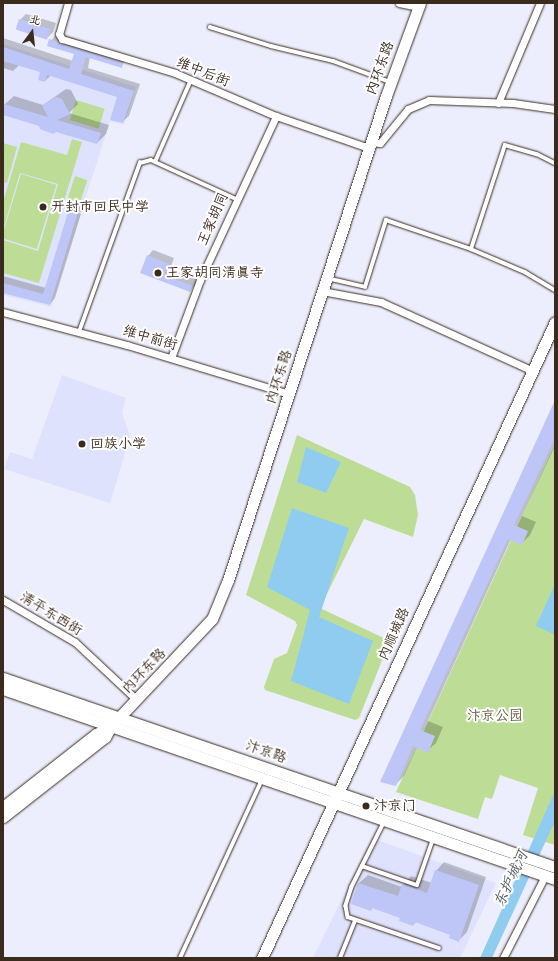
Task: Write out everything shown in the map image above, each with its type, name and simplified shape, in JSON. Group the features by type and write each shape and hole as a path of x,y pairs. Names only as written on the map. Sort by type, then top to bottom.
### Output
{"street":[{"name":"维中后街","path":"68,3 59,34 62,38 191,80 276,116 370,145"},
{"path":"399,3 419,5"},
{"path":"498,103 540,3"},
{"name":"内环东路","path":"3,817 105,737 111,726 202,632 219,605 391,82 419,5"},
{"path":"370,145 380,143 408,110 430,100 521,104 555,109"},
{"name":"王家胡同","path":"171,358 200,280 276,116"},
{"path":"322,291 392,306 533,371"},
{"name":"维中前街","path":"3,312 171,358 289,394"},
{"name":"内顺城路","path":"262,958 555,322"},
{"name":"清平东西街","path":"3,600 75,642 137,700"},
{"name":"汴京路","path":"3,678 518,860"},
{"name":"汴京路","path":"3,689 263,777 337,797 386,820 434,836 518,860"},
{"name":"内环东路","path":"3,807 96,734 111,726"},
{"path":"503,958 548,872 518,860"}],"lane":[{"path":"210,27 271,46 333,61 391,82"},
{"path":"156,162 191,80"},
{"path":"471,249 505,145 537,154 555,163"},
{"path":"79,332 140,163 148,159 156,162 236,200"},
{"path":"326,277 365,287 386,220 471,249 525,272 555,290"},
{"path":"180,958 263,777"},
{"path":"386,820 362,866 346,906 348,917 355,921 439,948"},
{"path":"362,866 417,886 434,836"},
{"path":"340,958 355,921"}],"shaded area":[{"name":"开封市回民中学","path":"3,44 136,87 124,125 110,121 51,307 3,295"},
{"name":"回族小学","path":"62,375 126,398 122,413 130,436 110,503 4,469 10,452 32,459"},
{"path":"372,838 496,883 460,958 313,958"}],"green space":[{"path":"76,100 105,109 99,129 70,120"},
{"path":"72,139 82,142 39,283 3,273 3,240 38,251 58,184 20,173 3,230 3,202 21,142 67,155"},
{"path":"3,143 17,147 7,183 3,182"},
{"path":"21,174 56,185 37,249 3,239 3,233"},
{"path":"75,176 87,180 80,204 67,200"},
{"path":"297,435 410,487 415,495 418,515 413,537 364,519 320,608 388,640 389,643 359,718 355,720 265,690 264,687 274,659 287,653 297,625 295,621 246,595"},
{"name":"汴京公园","path":"555,444 555,845 523,835 538,788 500,775 492,799 485,797 478,819 396,792"}],"water":[{"path":"306,447 341,462 326,493 297,482"},
{"path":"292,508 349,528 319,617 373,641 349,704 291,681 310,610 267,587"},
{"path":"555,584 555,635 536,626"},
{"path":"555,791 555,821 492,958 480,958"}],"building":[{"path":"19,19 50,29 47,40 16,29"},
{"path":"49,39 123,63 122,68 86,57 81,74 134,91 123,123 110,120 117,97 47,75 45,82 38,80 40,72 3,61 3,47 69,69 74,54 47,46"},
{"path":"56,97 62,99 70,114 57,120 101,133 97,144 56,132 53,134 40,129 39,126 3,115 4,104 48,117 42,105"},
{"path":"69,209 78,212 50,305 3,293 3,283 43,294"},
{"path":"147,255 169,264 164,275 193,286 190,292 140,273"},
{"path":"555,400 555,438 514,525 528,531 522,545 508,539 420,730 435,736 428,753 413,746 396,786 380,782"},
{"path":"435,870 479,885 459,942 449,938 450,935 415,922 413,926 399,921 400,918 372,908 371,911 351,904 358,883 398,896 402,884 427,893"}],"place":[{"name":"开封市回民中学","path":"43,207"},
{"name":"王家胡同清真寺","path":"158,273"},
{"name":"回族小学","path":"82,444"},
{"name":"汴京门","path":"366,806"}],"water label":[{"name":"东护城河","path":"511,879"}]}
